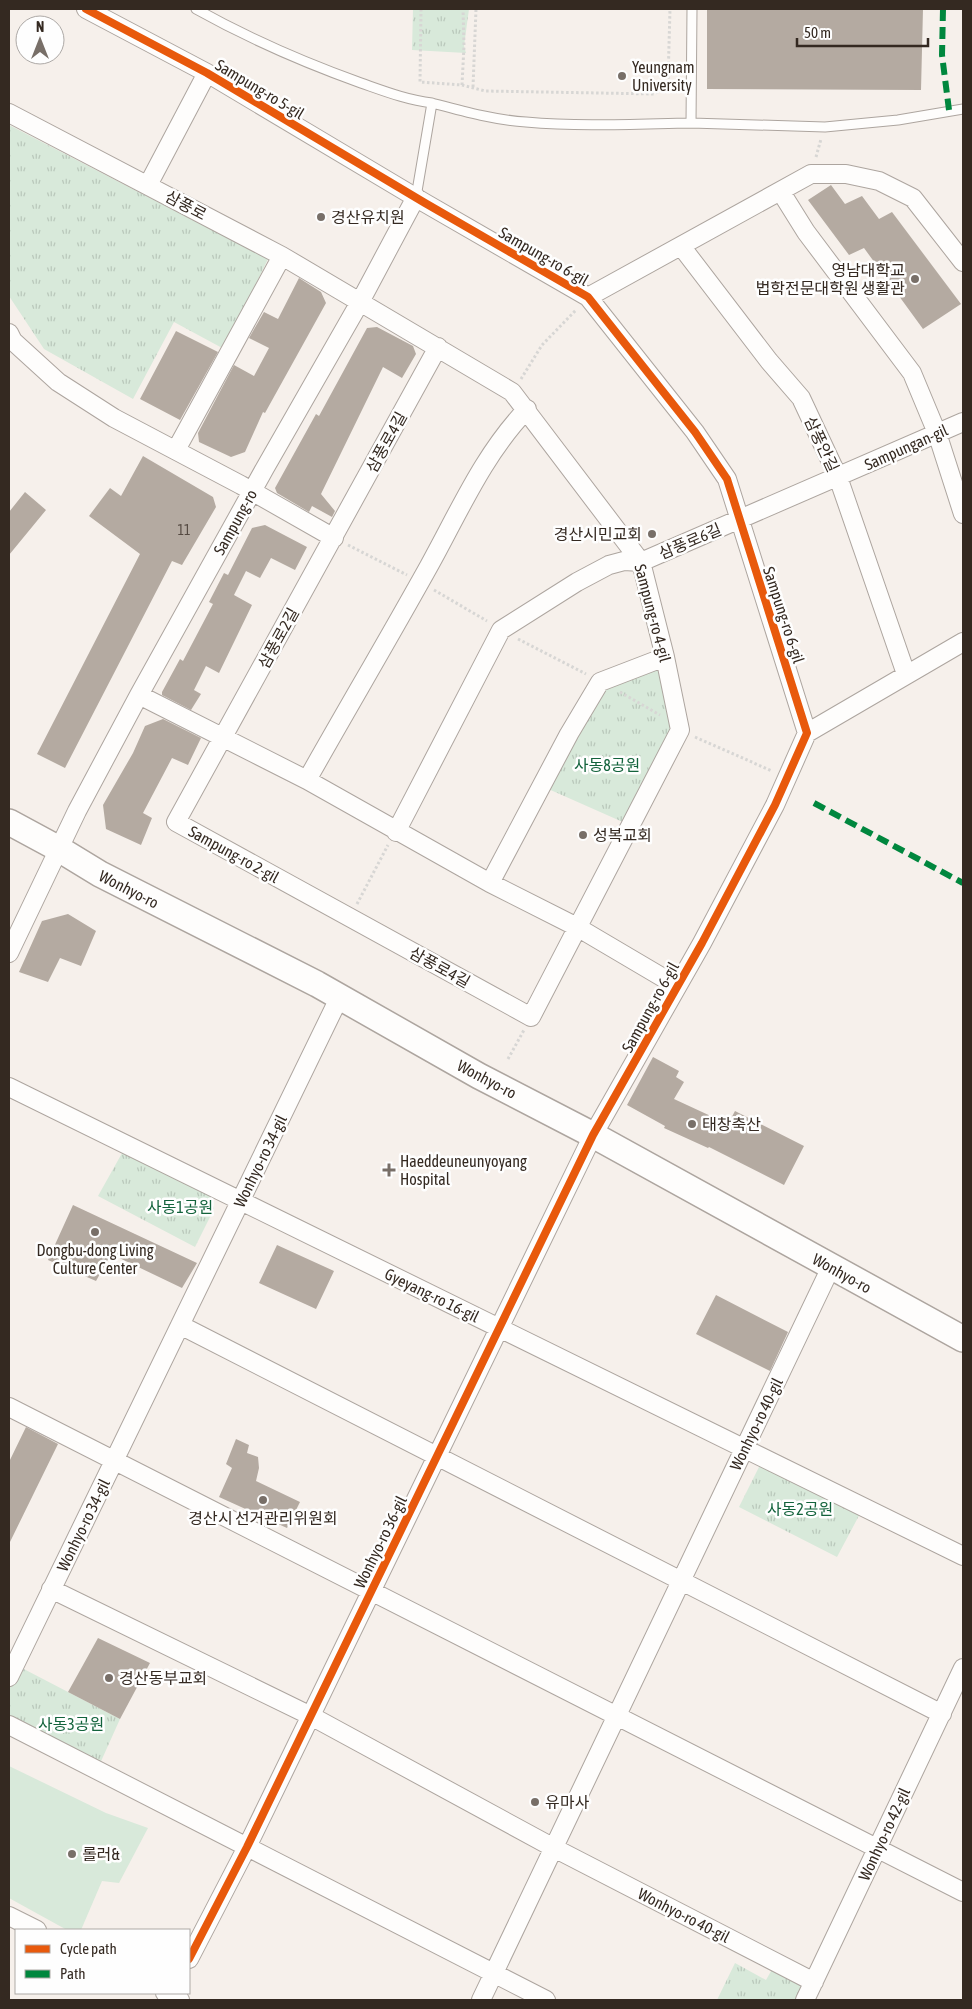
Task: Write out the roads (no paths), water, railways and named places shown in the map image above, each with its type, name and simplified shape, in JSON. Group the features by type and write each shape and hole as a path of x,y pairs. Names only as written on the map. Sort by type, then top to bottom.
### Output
{"main road":[{"name":"Wonhyo-ro","path":"9,822 100,874 340,996 479,1076 593,1135 963,1339"}],"street":[{"name":"Sampung-ro 5-gil","path":"86,9 207,73 416,198"},
{"path":"148,185 207,73"},
{"name":"삼풍로","path":"9,113 282,256 360,302"},
{"path":"588,297 811,174 846,174 879,180 913,198 963,262"},
{"path":"781,192 806,232 912,373 937,433 963,514"},
{"name":"Sampung-ro 6-gil","path":"416,198 588,297 706,448 727,479 807,733 775,805 677,986 593,1135"},
{"name":"Sampung-ro","path":"9,953 77,811 139,695 360,302 416,198"},
{"name":"삼풍안길","path":"681,246 769,361 801,398 838,477 906,674"},
{"path":"176,450 282,256"},
{"name":"Sampung-ro 4-gil","path":"360,302 512,392 527,409 641,562 665,657 679,728 577,927"},
{"path":"9,333 13,341 58,382 114,418 252,491 334,538"},
{"name":"삼풍로4길","path":"334,538 438,347"},
{"path":"307,780 420,582 469,489 498,442 527,409"},
{"name":"Sampungan-gil","path":"740,520 963,422"},
{"name":"삼풍로6길","path":"641,562 740,520"},
{"name":"삼풍로2길","path":"222,738 334,538"},
{"path":"396,832 505,627 577,582 609,565 624,561 641,562"},
{"path":"807,733 963,642"},
{"path":"490,884 569,734 600,682 665,657"},
{"path":"139,695 307,780 490,884 577,927 677,986"},
{"name":"Sampung-ro 2-gil","path":"222,738 176,822 349,917"},
{"name":"삼풍로4길","path":"349,917 532,1016 577,927"},
{"name":"Wonhyo-ro 34-gil","path":"9,1677 340,996"},
{"name":"Gyeyang-ro 16-gil","path":"9,1087 963,1556"},
{"name":"Wonhyo-ro 36-gil","path":"190,1957 247,1847 593,1135"},
{"name":"Wonhyo-ro 40-gil","path":"481,2000 831,1267"},
{"path":"180,1325 942,1714"},
{"path":"9,1407 963,1892"},
{"name":"Wonhyo-ro 34-gil","path":"51,1589 311,1716"},
{"name":"Wonhyo-ro 42-gil","path":"805,2000 963,1668"},
{"name":"Wonhyo-ro 40-gil","path":"311,1716 554,1848 814,1982"},
{"path":"9,1725 546,2000"},
{"path":"9,1916 36,1929"}],"lane":[{"path":"196,9 257,40 327,70 409,99 465,112 524,122 588,126 691,123 825,127 898,120 963,108"},
{"path":"691,123 692,9"},
{"path":"416,198 432,103"}],"place":[{"name":"Yeungnam University","path":"622,76"},
{"name":"경산유치원","path":"321,217"},
{"name":"영남대학교 법학전문대학원 생활관","path":"915,279"},
{"name":"경산시민교회","path":"652,534"},
{"name":"성복교회","path":"583,835"},
{"name":"태창축산","path":"692,1124"},
{"name":"Haeddeuneunyoyang Hospital","path":"389,1170"},
{"name":"Dongbu-dong Living Culture Center","path":"95,1232"},
{"name":"경산시 선거관리위원회","path":"263,1500"},
{"name":"경산동부교회","path":"109,1678"},
{"name":"유마사","path":"535,1802"},
{"name":"롤러&","path":"72,1854"}],"park label":[{"name":"사동8공원","path":"607,765"},
{"name":"사동1공원","path":"180,1207"},
{"name":"사동2공원","path":"800,1509"},
{"name":"사동3공원","path":"71,1724"}]}
